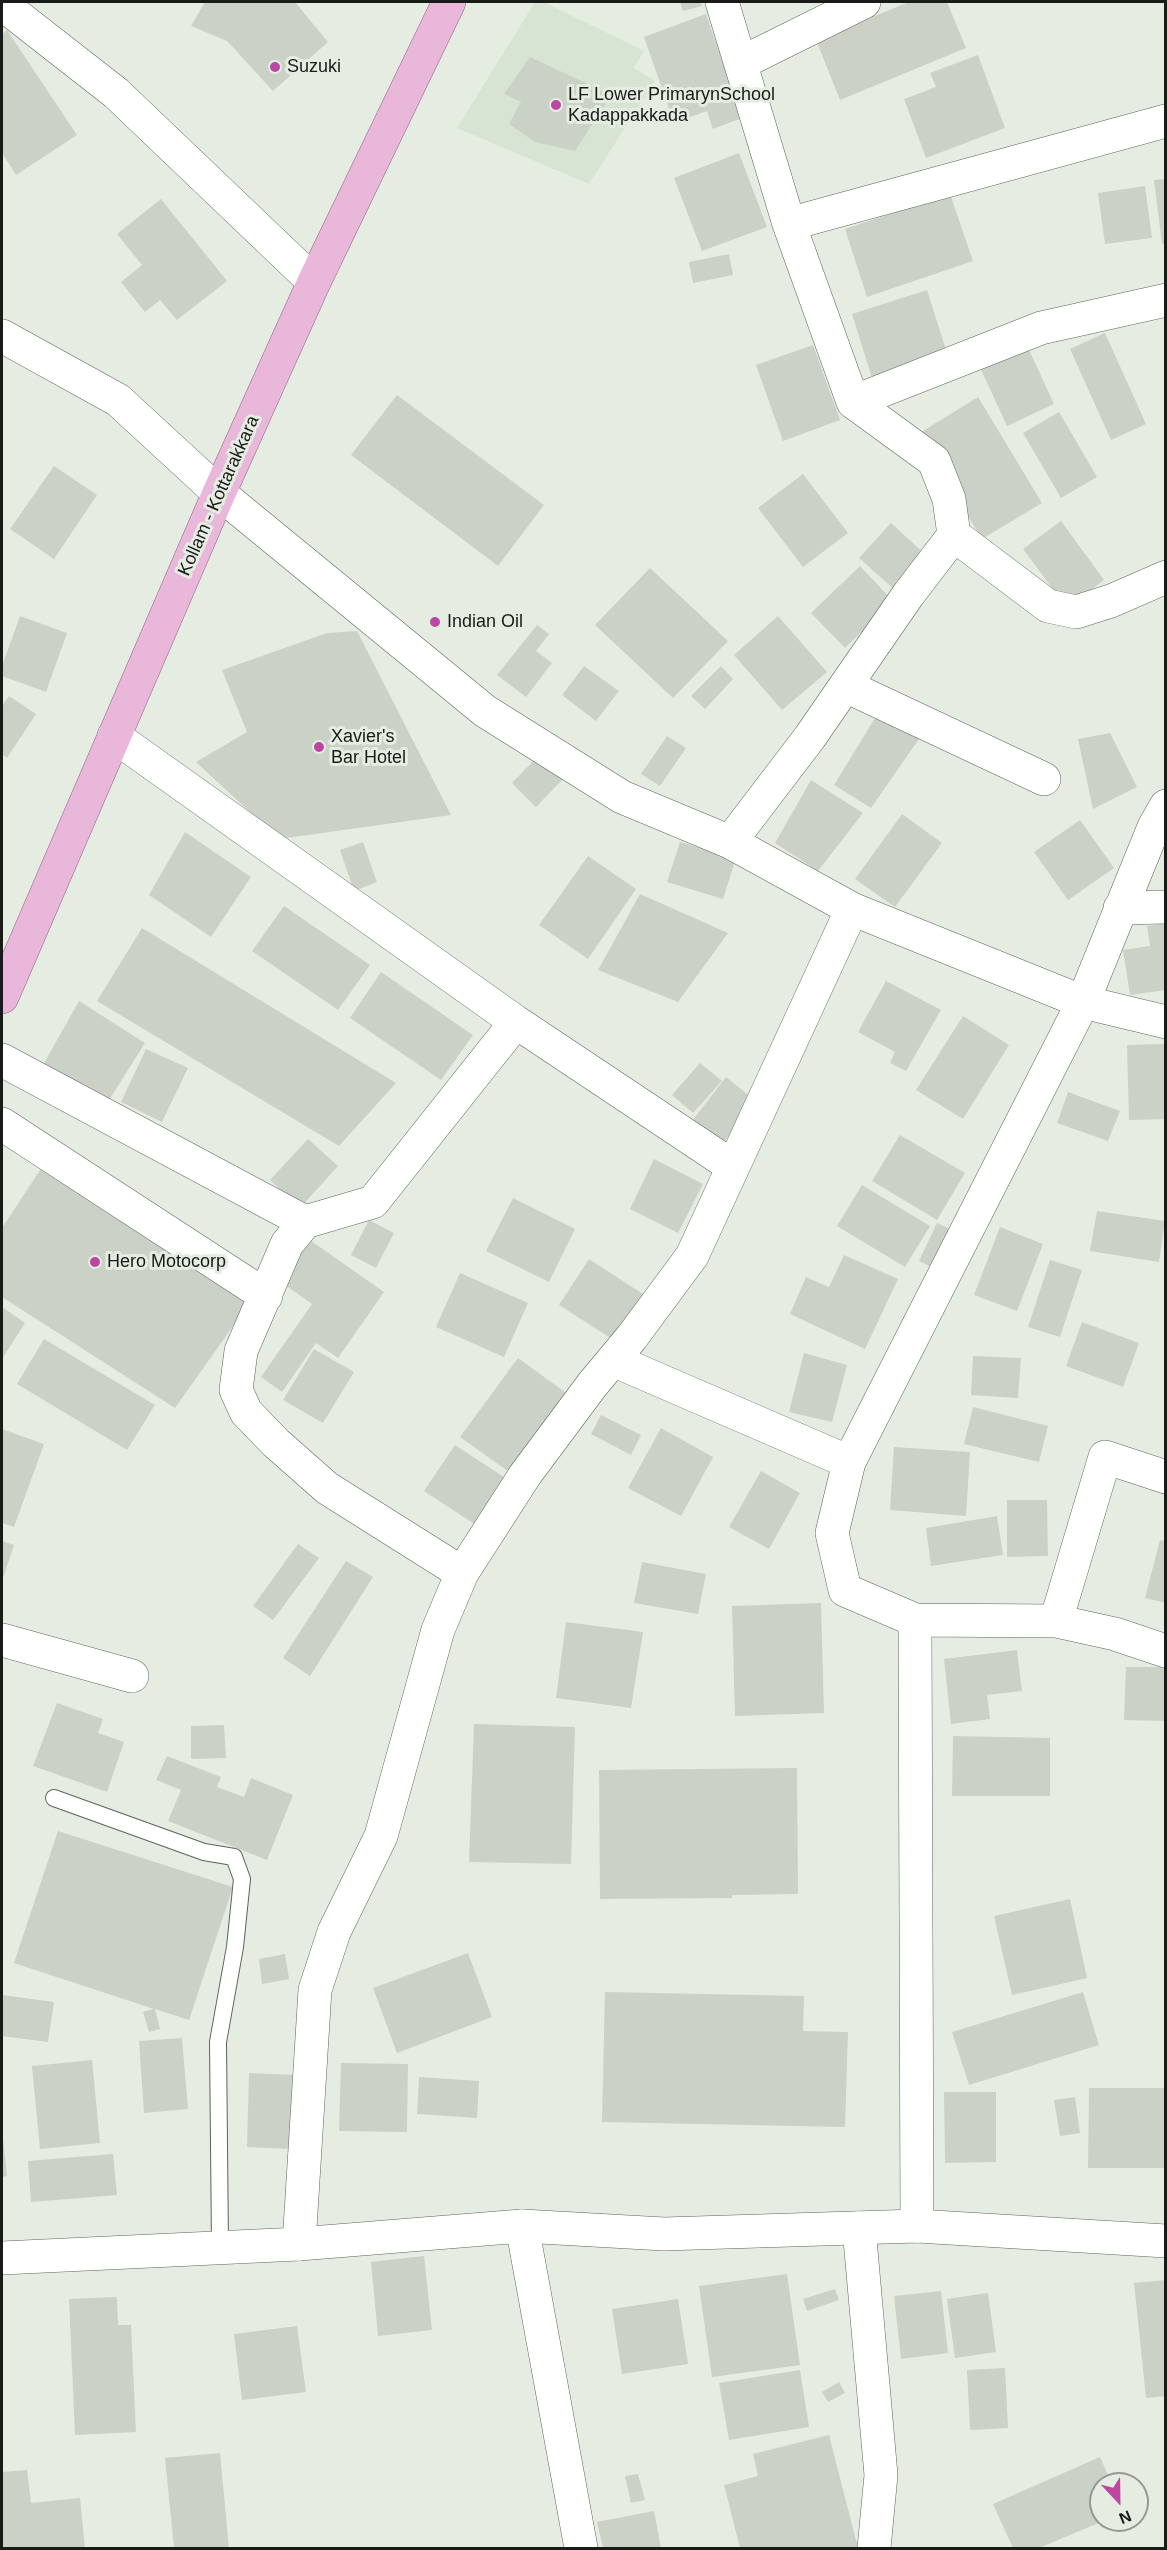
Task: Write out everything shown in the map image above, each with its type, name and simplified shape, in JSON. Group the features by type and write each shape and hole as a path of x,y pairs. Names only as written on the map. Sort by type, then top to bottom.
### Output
{"main road":[{"name":"Kollam - Kottarakkara","path":"2,997 219,494 314,282 449,2"}],"street":[{"path":"722,2 789,224 854,402 934,461 949,499 954,535 1048,606 1076,612 1111,601 1166,577"},
{"path":"741,63 864,2"},
{"path":"2,4 116,93 314,282"},
{"path":"789,224 1166,121"},
{"path":"854,402 1041,328 1166,300"},
{"path":"2,336 118,400 219,494 485,711 622,797 730,842 852,909 1083,1002 1166,1022"},
{"path":"730,842 810,737 908,595 954,535"},
{"path":"846,686 1044,779"},
{"path":"114,736 516,1022 732,1166"},
{"path":"1166,806 1154,827 1083,1002 849,1462 832,1533 845,1590 915,1620 1056,1621 1115,1635 1166,1651"},
{"path":"1120,908 1166,908"},
{"path":"299,2244 315,1990 334,1932 381,1836 438,1630 462,1573 525,1475 692,1256 852,909"},
{"path":"462,1573 327,1488 276,1443 246,1412 236,1390 241,1351 287,1244 305,1222 373,1202 516,1022"},
{"path":"2,1060 305,1222"},
{"path":"2,1124 266,1296"},
{"path":"613,1360 849,1462"},
{"path":"1056,1621 1105,1457 1166,1477"},
{"path":"915,1620 917,2226"},
{"path":"2,1640 132,1676"},
{"path":"522,2226 581,2548"},
{"path":"2,2258 299,2244 522,2226 664,2234 917,2226 1166,2241"},
{"path":"859,2228 881,2475 874,2548"}],"lane":[{"path":"54,1798 204,1852 234,1857 242,1879 235,1947 218,2042 220,2246"}],"shaded area":[{"name":"LF Lower PrimarynSchool Kadappakkada","path":"535,2 544,2 644,51 634,68 655,81 589,184 457,128"}],"building":[{"name":"Suzuki","path":"205,2 295,2 328,42 273,91 227,41 191,26"},
{"path":"680,2 701,2 702,6 683,11"},
{"path":"909,2 947,2 966,48 840,100 816,40"},
{"path":"706,14 742,118 713,129 707,111 674,123 644,37"},
{"path":"7,30 77,135 16,175 2,153 2,34"},
{"path":"978,55 1005,128 926,158 904,99 936,87 930,73"},
{"path":"530,57 611,95 575,151 535,142 509,124 521,102 504,94"},
{"path":"739,153 767,227 702,251 674,178"},
{"path":"1166,179 1166,243 1162,244 1154,180"},
{"path":"1145,186 1152,238 1105,244 1098,193"},
{"path":"950,194 973,261 867,297 845,229"},
{"path":"161,199 227,281 177,320 160,300 145,312 121,282 142,265 117,234"},
{"path":"729,254 733,275 693,283 689,262"},
{"path":"927,290 947,353 872,378 852,314"},
{"path":"1105,333 1146,424 1111,440 1070,349"},
{"path":"1024,339 1054,404 1007,426 977,361"},
{"path":"813,345 840,420 783,441 756,365"},
{"path":"397,395 544,505 498,566 351,455"},
{"path":"978,397 1042,503 982,539 918,434"},
{"path":"1059,412 1097,477 1061,498 1023,433"},
{"path":"54,466 97,495 54,559 10,529"},
{"path":"803,474 848,533 803,567 758,508"},
{"path":"1061,521 1104,580 1067,608 1023,549"},
{"path":"891,523 928,557 896,591 859,558"},
{"path":"860,566 893,601 845,648 811,613"},
{"path":"650,568 728,641 673,698 595,625"},
{"path":"20,616 67,633 46,692 2,676 2,666"},
{"path":"778,616 827,672 782,710 734,655"},
{"path":"537,625 549,634 536,651 552,663 526,697 497,675"},
{"name":"Xavier's Bar Hotel","path":"357,631 451,815 279,839 196,762 247,732 222,670 327,633"},
{"path":"584,666 619,691 596,721 562,695"},
{"path":"721,666 733,679 705,709 691,696"},
{"path":"9,696 36,714 7,758 2,754 2,706"},
{"path":"875,718 921,736 871,808 834,785"},
{"path":"1110,733 1137,787 1093,809 1078,739"},
{"path":"667,736 686,748 660,786 641,774"},
{"path":"544,750 568,774 536,807 512,783"},
{"path":"811,780 863,813 818,871 775,843"},
{"path":"902,814 942,843 895,907 855,879"},
{"path":"1080,820 1114,868 1068,900 1034,852"},
{"path":"185,832 251,877 211,937 149,895"},
{"path":"363,842 377,882 354,891 340,850"},
{"path":"680,842 736,858 723,899 667,882"},
{"path":"588,856 636,889 588,959 539,925"},
{"path":"640,894 728,933 678,1002 598,970"},
{"path":"284,906 370,965 338,1010 252,951"},
{"path":"1166,923 1166,990 1130,995 1123,950 1150,946 1147,926"},
{"path":"142,928 396,1083 339,1146 97,1001"},
{"path":"381,972 473,1035 441,1080 350,1018"},
{"path":"886,981 941,1010 906,1071 890,1063 895,1052 858,1032"},
{"path":"79,1001 145,1043 106,1105 43,1065"},
{"path":"963,1016 1009,1045 963,1119 916,1090"},
{"path":"1166,1044 1166,1119 1129,1120 1127,1045"},
{"path":"146,1049 188,1068 162,1122 121,1102"},
{"path":"700,1063 722,1081 693,1113 672,1095"},
{"path":"726,1077 756,1101 719,1148 689,1125"},
{"path":"1068,1092 1120,1111 1108,1141 1057,1123"},
{"path":"900,1135 965,1173 937,1220 872,1181"},
{"path":"308,1139 338,1166 300,1208 270,1180"},
{"path":"654,1159 703,1184 678,1233 630,1209"},
{"name":"Hero Motocorp","path":"42,1167 250,1302 175,1408 2,1297 2,1228"},
{"path":"862,1185 930,1226 905,1267 837,1226"},
{"path":"513,1198 575,1229 549,1282 486,1251"},
{"path":"1097,1211 1165,1221 1159,1262 1090,1251"},
{"path":"369,1220 394,1233 376,1268 351,1255"},
{"path":"937,1223 958,1233 940,1271 919,1261"},
{"path":"1000,1227 1043,1244 1017,1311 974,1295"},
{"path":"307,1238 384,1292 338,1358 316,1343 282,1392 261,1377 312,1304 278,1280"},
{"path":"844,1255 898,1279 865,1349 790,1314 806,1277 829,1287"},
{"path":"589,1259 649,1298 620,1344 559,1305"},
{"path":"1050,1260 1082,1270 1060,1337 1028,1327"},
{"path":"460,1273 528,1303 504,1357 436,1327"},
{"path":"2,1307 25,1323 2,1359"},
{"path":"1082,1322 1139,1343 1123,1387 1066,1366"},
{"path":"44,1339 155,1405 127,1450 17,1384"},
{"path":"314,1349 354,1372 323,1423 283,1400"},
{"path":"804,1353 847,1365 832,1422 789,1412"},
{"path":"973,1356 1021,1358 1018,1398 971,1395"},
{"path":"518,1358 569,1395 512,1474 460,1437"},
{"path":"973,1407 1048,1426 1039,1462 964,1444"},
{"path":"601,1415 641,1435 631,1455 591,1434"},
{"path":"661,1428 713,1457 681,1516 628,1488"},
{"path":"2,1429 44,1444 14,1527 2,1523"},
{"path":"455,1445 510,1481 479,1527 424,1491"},
{"path":"894,1447 970,1452 966,1516 890,1510"},
{"path":"761,1471 800,1493 769,1549 729,1527"},
{"path":"1007,1500 1047,1500 1048,1556 1007,1557"},
{"path":"997,1516 1003,1555 931,1566 926,1528"},
{"path":"1160,1540 1166,1541 1166,1603 1145,1598"},
{"path":"2,1541 14,1545 2,1581"},
{"path":"298,1544 319,1558 273,1620 253,1606"},
{"path":"346,1561 373,1577 310,1676 283,1658"},
{"path":"642,1562 706,1574 698,1614 634,1603"},
{"path":"821,1603 824,1713 735,1716 732,1606"},
{"path":"566,1622 643,1632 631,1708 556,1698"},
{"path":"1017,1650 1022,1691 987,1695 990,1719 951,1724 944,1659"},
{"path":"1126,1667 1166,1667 1166,1721 1124,1720"},
{"path":"57,1703 103,1719 98,1733 124,1742 107,1792 33,1766"},
{"path":"474,1724 575,1727 571,1864 469,1862"},
{"path":"224,1725 226,1758 191,1759 191,1726"},
{"path":"953,1736 1050,1738 1050,1796 952,1796"},
{"path":"167,1756 221,1777 217,1787 244,1797 251,1778 293,1795 267,1860 168,1821 181,1790 156,1780"},
{"path":"797,1768 798,1894 732,1895 732,1898 600,1899 599,1770"},
{"path":"58,1831 233,1887 189,2020 155,2009 160,2029 149,2032 143,2012 154,2009 14,1963"},
{"path":"1070,1899 1087,1978 1012,1995 994,1916"},
{"path":"468,1953 492,2017 397,2053 373,1988"},
{"path":"285,1954 289,1979 262,1984 259,1959"},
{"path":"605,1992 804,1996 803,2031 848,2032 845,2127 602,2122"},
{"path":"1083,1992 1099,2045 969,2085 952,2032"},
{"path":"2,1995 54,2002 48,2042 2,2036"},
{"path":"182,2038 188,2109 144,2113 139,2041"},
{"path":"92,2060 100,2143 40,2149 32,2066"},
{"path":"341,2063 408,2064 407,2132 339,2131"},
{"path":"249,2073 295,2075 291,2149 247,2147"},
{"path":"419,2077 479,2081 477,2118 417,2114"},
{"path":"1089,2088 1166,2088 1166,2168 1088,2168"},
{"path":"944,2092 996,2092 996,2162 945,2163"},
{"path":"1075,2097 1080,2133 1060,2136 1054,2100"},
{"path":"2,2129 7,2176 2,2177"},
{"path":"113,2154 117,2195 31,2202 28,2161"},
{"path":"424,2256 432,2330 378,2336 371,2262"},
{"path":"787,2274 800,2365 712,2377 699,2286"},
{"path":"1166,2280 1166,2396 1146,2398 1134,2283"},
{"path":"835,2289 839,2300 807,2311 803,2299"},
{"path":"941,2291 948,2353 901,2359 894,2296"},
{"path":"988,2293 996,2352 955,2358 947,2299"},
{"path":"117,2297 118,2325 131,2325 136,2432 75,2435 69,2299"},
{"path":"678,2299 688,2364 622,2374 612,2309"},
{"path":"297,2326 306,2392 242,2400 234,2334"},
{"path":"1005,2368 1008,2428 970,2430 967,2370"},
{"path":"800,2370 809,2427 729,2440 719,2383"},
{"path":"839,2382 845,2393 828,2402 822,2392"},
{"path":"829,2435 858,2548 740,2548 724,2485 758,2476 753,2454"},
{"path":"220,2453 229,2548 174,2548 165,2458"},
{"path":"1100,2457 1107,2472 1089,2472 1089,2527 1039,2548 1013,2548 993,2504"},
{"path":"27,2470 31,2503 80,2498 85,2548 2,2548 2,2472"},
{"path":"638,2474 645,2500 631,2503 625,2476"},
{"path":"654,2511 661,2548 603,2548 597,2522"}],"place":[{"name":"Suzuki","path":"275,67"},
{"name":"LF Lower PrimarynSchool Kadappakkada","path":"556,105"},
{"name":"Indian Oil","path":"435,622"},
{"name":"Xavier's Bar Hotel","path":"319,747"},
{"name":"Hero Motocorp","path":"95,1262"}]}
